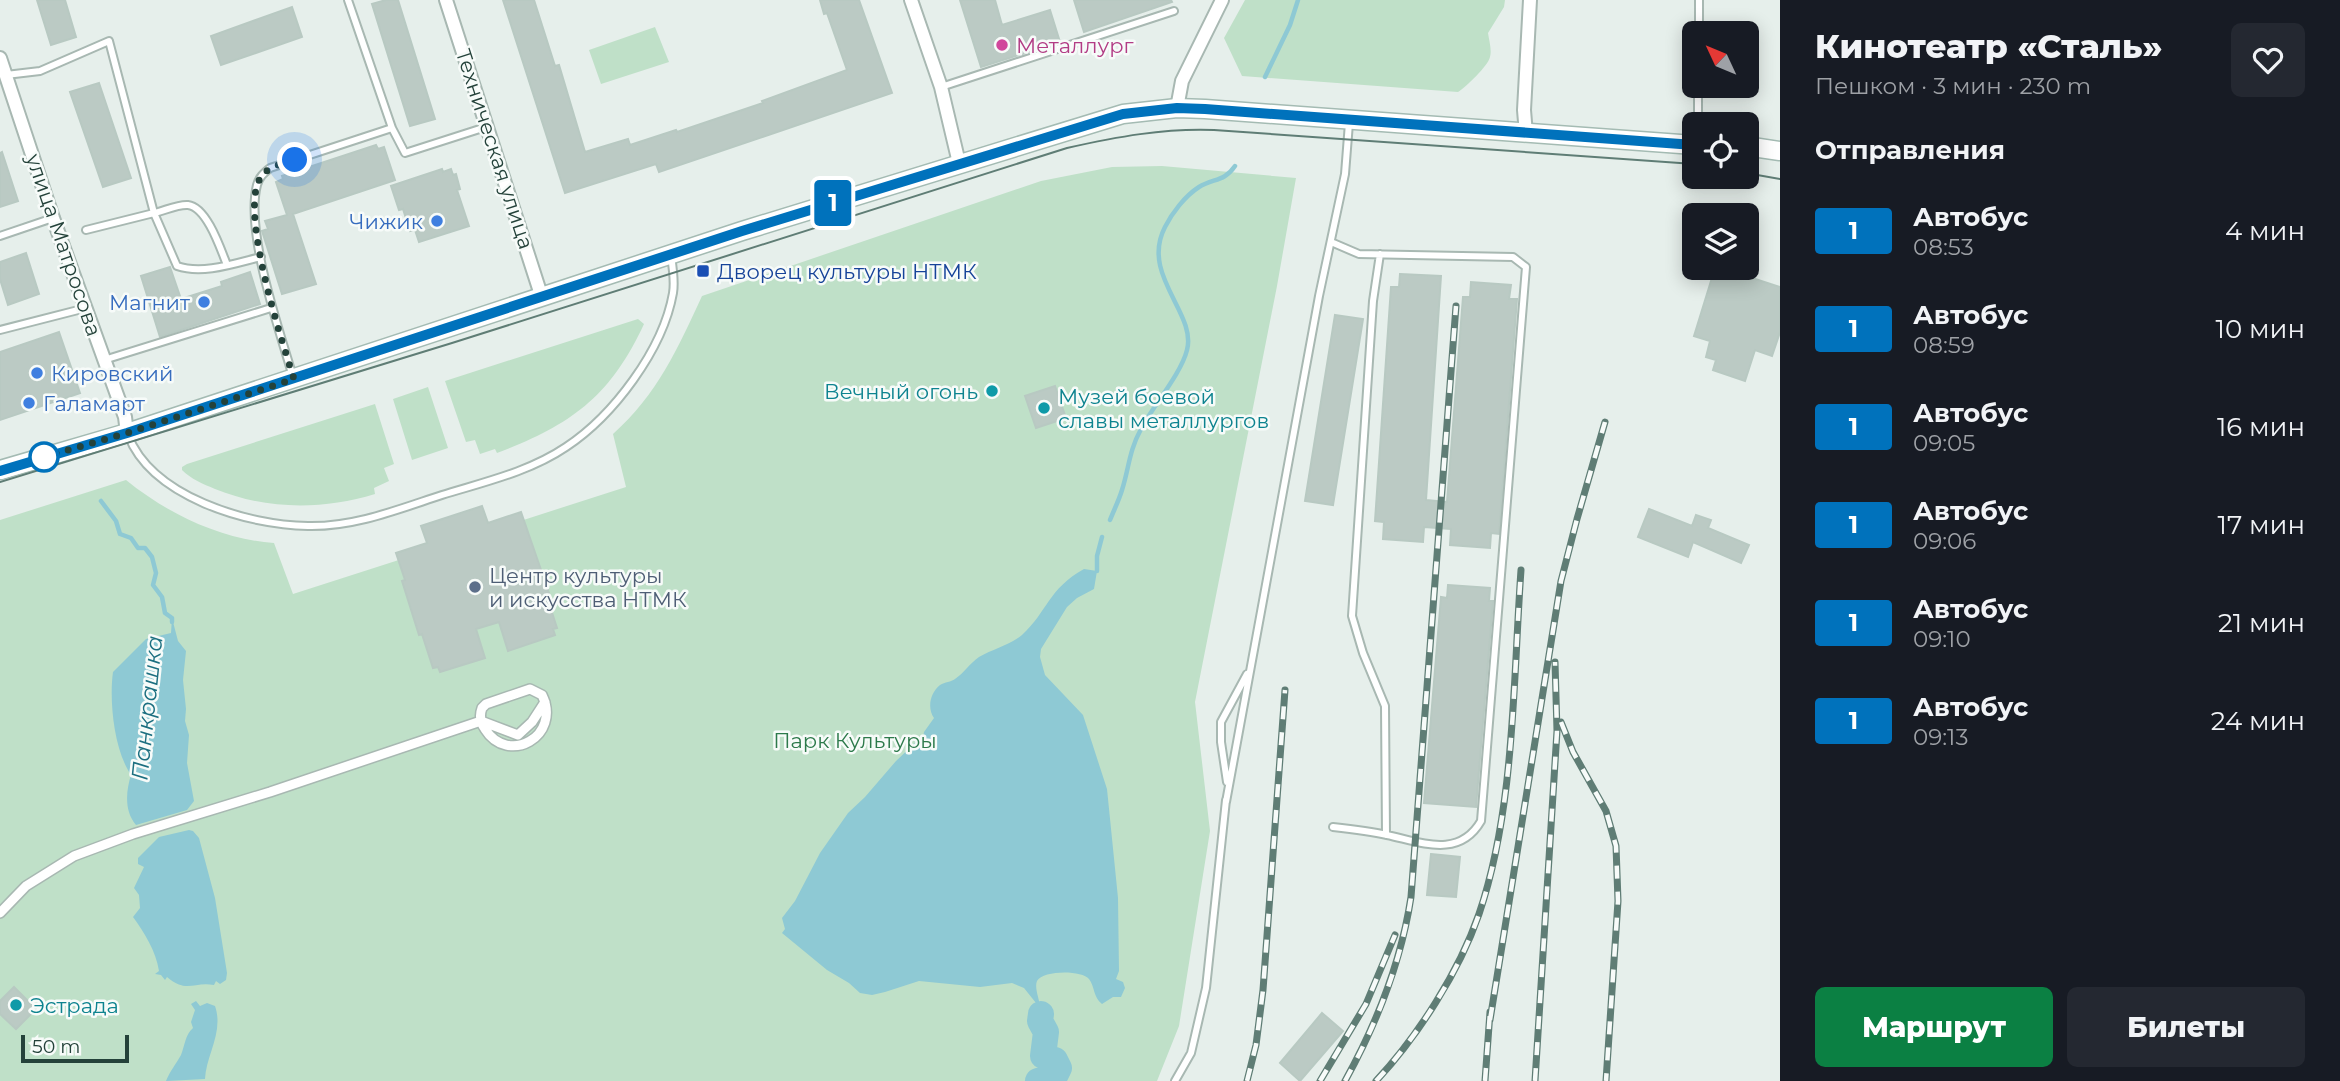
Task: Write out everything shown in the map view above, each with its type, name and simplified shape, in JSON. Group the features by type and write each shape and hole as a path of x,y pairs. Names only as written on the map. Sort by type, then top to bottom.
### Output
{"main road":[{"path":"0,471 294,379 742,231 1098,121 1149,110 1177,108 1682,144"},
{"path":"1759,148 1780,151"}],"street":[{"name":"Техническая улица","path":"446,0 542,298"},
{"path":"911,0 941,87 959,163"},
{"path":"1177,108 1182,81 1222,0"},
{"path":"1526,134 1524,110 1530,0"},
{"name":"улица Матросова","path":"0,58 53,218 125,417 127,433"},
{"path":"530,689 542,695 545,702 546,721 541,731 533,740 523,744 512,746 500,743 491,737 481,721 482,708 486,704 530,689"},
{"path":"0,913 26,886 74,856 481,721"}],"lane":[{"path":"348,0 392,128 405,153 487,127"},
{"path":"1699,0 1699,21"},
{"path":"941,87 1174,11"},
{"path":"6,75 40,71 108,41 154,213 177,266 187,270 261,257"},
{"path":"1226,802 1345,174 1350,120"},
{"path":"294,379 271,307 261,257 254,210 257,183 270,168 392,128"},
{"path":"86,230 187,205 204,216 227,265"},
{"path":"0,236 53,218"},
{"path":"1331,242 1359,254 1513,257 1526,267 1481,821 1468,837 1450,845 1333,827"},
{"path":"1380,254 1373,301 1352,616 1363,653 1385,706 1385,835"},
{"path":"127,433 135,450 151,471 184,494 238,514 291,525 334,525 367,519 500,477 565,448 592,427 618,399 646,359 664,323 674,281 671,256"},
{"path":"104,360 271,307"},
{"path":"0,330 86,308"},
{"path":"1175,1081 1191,1053 1206,988 1227,785 1221,722 1242,684 1252,657"}],"green space":[{"path":"1245,0 1505,0 1504,7 1488,33 1491,51 1488,61 1458,92 1242,76 1224,38"},
{"path":"655,27 669,62 601,84 589,50"},
{"name":"Парк Культуры","path":"1162,166 1296,178 1195,702 1210,831 1179,1026 1157,1081 0,1081 0,520 126,480 159,504 196,523 234,536 274,543 293,594 626,487 613,434 642,403 665,370 702,296 1041,181 1112,167"},
{"path":"638,319 644,324 617,371 602,390 567,419 497,453 495,449 480,454 475,440 466,442 445,381"},
{"path":"428,387 448,448 412,460 393,399"},
{"path":"375,404 394,464 384,468 389,481 374,488 375,494 315,505 275,504 254,501 215,489 193,479 182,470 187,464"}],"water":[{"path":"1084,569 1097,571 1094,589 1067,607 1041,649 1040,657 1045,675 1083,715 1107,789 1118,898 1119,971 1116,979 1123,982 1125,988 1121,997 1113,997 1102,1004 1089,979 1079,974 1063,973 1047,975 1037,981 1040,1008 1024,988 1012,983 980,987 919,981 872,995 860,993 782,933 785,929 782,918 795,901 820,853 848,813 896,761 923,739 924,732 934,718 930,705 937,688 955,679 979,657 1022,635 1055,592"},
{"path":"172,618 178,641 186,651 183,680 185,721 189,735 187,763 194,801 187,810 136,825 129,814 127,801 131,775 120,752 114,725 113,672 146,639 171,633"},
{"path":"189,830 199,838 215,898 227,973 226,980 220,984 216,981 214,985 185,986 155,974 159,971 155,956 133,917 140,908 139,895 134,888 144,867 138,864 138,858 159,837"},
{"path":"196,1001 200,1006 207,1003 215,1006 217,1016 216,1034 205,1079 166,1081 193,1028 191,1022 195,1010 191,1004"}],"building":[{"path":"37,0 65,0 76,37 51,45"},
{"path":"398,0 435,119 410,126 372,4"},
{"path":"503,0 534,0 555,66 559,65 585,152 628,139 630,145 676,130 677,132 763,103 762,101 847,70 820,0 859,0 892,93 659,172 656,164 565,193"},
{"path":"960,0 995,0 1002,25 1050,10 1060,42 981,67"},
{"path":"1074,0 1171,0 1172,2 1084,32"},
{"path":"292,7 302,37 221,65 211,36"},
{"path":"99,83 131,178 103,187 70,92"},
{"path":"376,145 378,149 384,147 395,180 293,214 316,284 282,294 262,231 268,229 265,221 287,215 276,182 283,179 282,176"},
{"path":"2,152 18,201 0,207 0,153"},
{"path":"442,169 443,172 451,169 453,175 456,174 460,189 457,190 469,226 419,242 415,230 410,231 403,209 399,210 391,186"},
{"path":"26,253 39,294 8,305 0,279 0,262"},
{"name":"Магнит","path":"170,267 181,299 222,286 221,282 250,272 260,304 160,337 141,276"},
{"path":"1400,274 1441,276 1426,500 1447,502 1463,297 1470,297 1471,282 1511,285 1509,299 1517,299 1499,534 1491,533 1490,548 1450,545 1451,529 1424,527 1423,542 1383,539 1384,522 1375,521 1391,287 1399,287"},
{"path":"1711,280 1758,280 1780,287 1780,332 1772,356 1755,350 1745,381 1713,370 1716,360 1706,357 1710,341 1694,336"},
{"path":"1335,315 1363,319 1333,505 1305,501"},
{"name":"Кировский","path":"59,332 80,393 0,420 0,352"},
{"path":"1055,386 1066,418 1036,428 1025,396"},
{"name":"Центр культуры и искусства НТМК","path":"482,506 488,523 521,512 549,593 546,594 557,628 553,629 555,635 508,651 499,622 476,629 485,658 440,672 438,667 433,668 422,634 419,635 396,553 427,543 421,526"},
{"path":"1649,509 1692,526 1696,515 1711,520 1708,528 1749,545 1741,563 1693,542 1688,557 1638,537"},
{"path":"1448,585 1490,588 1489,601 1493,601 1476,807 1424,803 1441,597 1447,598"},
{"path":"1431,854 1460,857 1456,897 1427,895"},
{"name":"Эстрада","path":"14,987 36,1009 16,1029 0,1014 0,1001"},
{"path":"1322,1013 1343,1031 1300,1081 1280,1063"}],"waterway":[{"path":"1265,77 1290,25 1298,0"},
{"path":"1110,520 1121,494 1137,437 1179,369 1187,350 1188,336 1184,322 1159,261 1159,245 1165,227 1189,195 1204,184 1227,175 1235,166"},
{"name":"Панкрашка","path":"101,501 116,521 120,534 131,538 138,548 145,548 152,557 156,573 153,585 162,597 165,613 172,618 172,622"},
{"path":"1097,571 1097,556 1102,537"},
{"path":"1038,1081 1055,1076 1059,1068 1055,1060 1043,1056 1046,1032 1040,1021 1041,1014"}],"tram line":[{"path":"0,482 452,343 1067,148 1104,140 1158,132 1214,130 1682,163"},
{"path":"1759,175 1780,179"}],"railway":[{"path":"1345,1081 1386,992 1401,945 1411,897 1456,306"},
{"path":"1490,1020 1561,581 1605,422"},
{"path":"1376,1081 1422,1024 1449,980 1471,936 1491,873 1506,788 1521,570"},
{"path":"1535,1081 1557,731 1555,662"},
{"path":"1247,1081 1256,1045 1263,990 1285,690"},
{"path":"1561,722 1573,752 1606,811 1616,846 1618,901 1606,1081"},
{"path":"1320,1081 1366,1004 1395,935"},
{"path":"1485,1081 1490,1012"}],"bus line":[{"name":"1","path":"0,471 127,433 742,231 1123,114 1177,108 1205,109 1682,144"}],"place":[{"name":"Металлург","path":"1002,45"},
{"name":"Чижик","path":"437,221"},
{"name":"Дворец культуры НТМК","path":"703,271"},
{"name":"Магнит","path":"204,302"},
{"name":"Кировский","path":"37,373"},
{"name":"Вечный огонь","path":"992,391"},
{"name":"Галамарт","path":"29,403"},
{"name":"Музей боевой славы металлургов","path":"1044,408"},
{"name":"Центр культуры и искусства НТМК","path":"475,587"},
{"name":"Эстрада","path":"16,1005"}],"route":[{"path":"44,457 294,379 271,307 254,210 257,183 262,175 270,168 295,160"}]}
